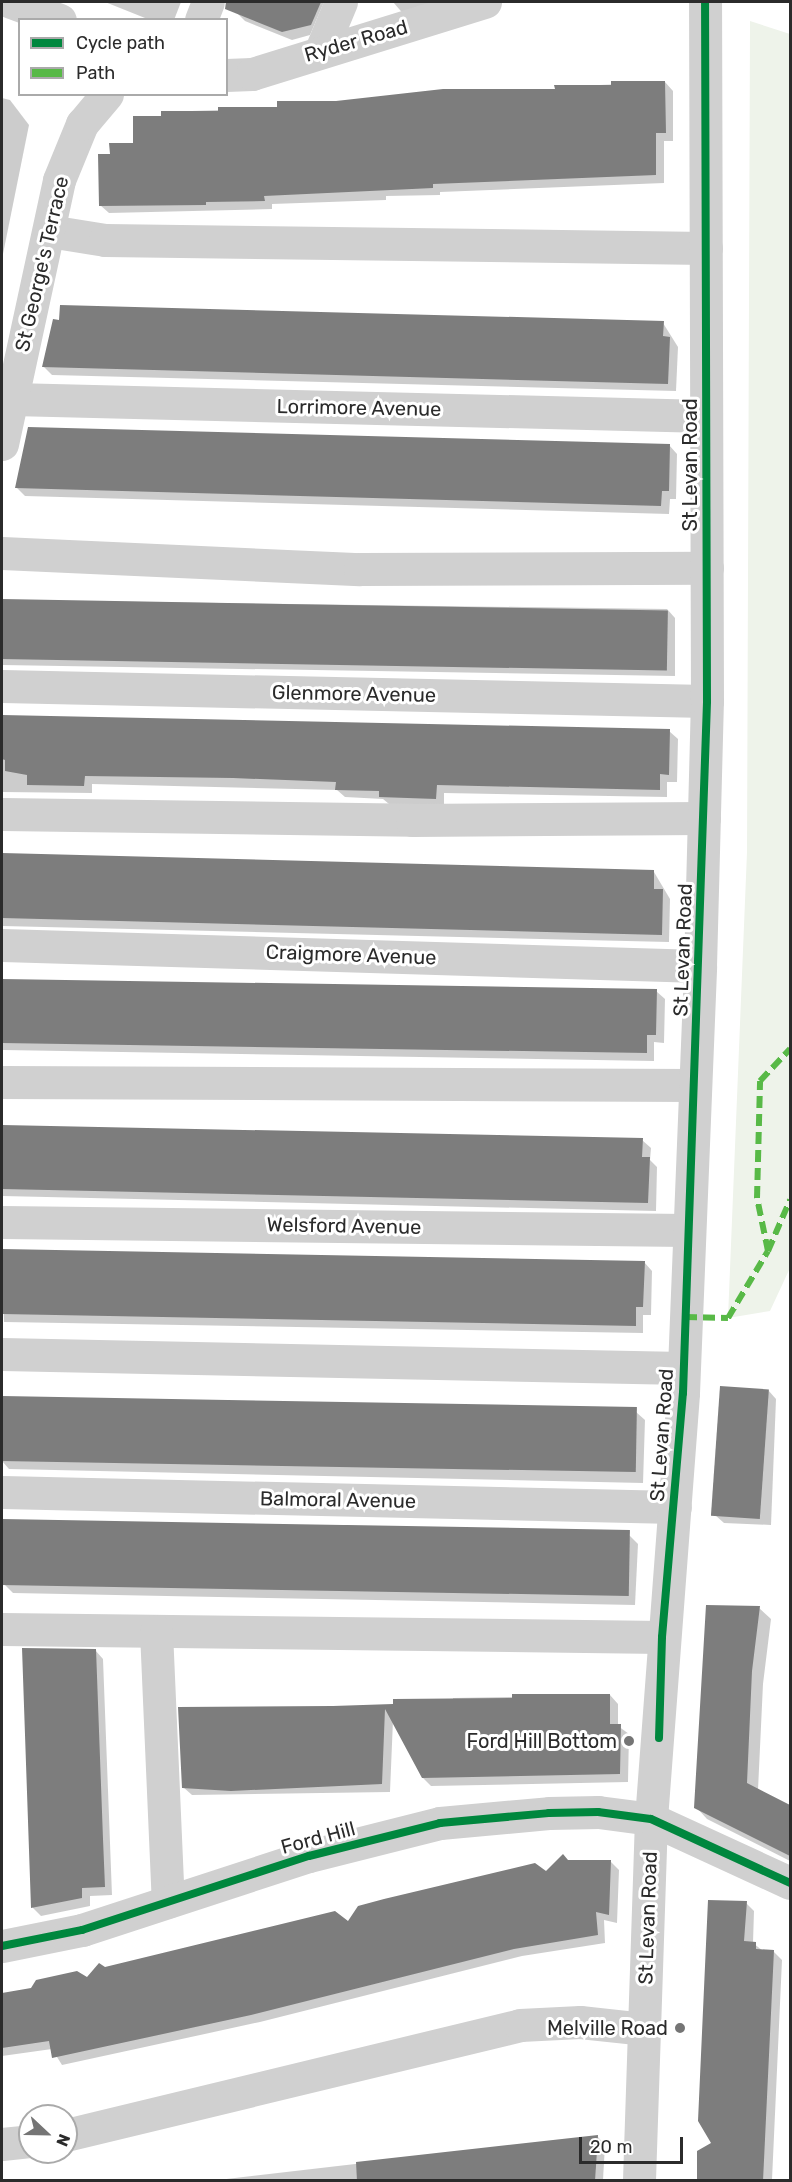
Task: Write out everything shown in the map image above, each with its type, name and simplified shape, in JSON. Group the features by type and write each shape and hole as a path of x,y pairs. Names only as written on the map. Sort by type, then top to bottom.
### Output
{"street":[{"path":"11,2 55,18"},
{"path":"202,18 208,2"},
{"path":"321,50 340,2"},
{"name":"Ryder Road","path":"228,75 252,74 321,50 485,2"},
{"name":"St Levan Road","path":"639,2181 651,1820 659,1738 662,1637 675,1507 683,1368 687,1230 700,966 707,701 705,2"},
{"name":"St George's Terrace","path":"2,444 59,180 82,124 106,96"},
{"path":"48,231 105,240 706,248"},
{"name":"Lorrimore Avenue","path":"12,399 706,416"},
{"path":"2,554 360,569 707,568"},
{"name":"Glenmore Avenue","path":"2,686 707,701"},
{"path":"2,814 412,820 704,818"},
{"name":"Craigmore Avenue","path":"2,945 700,966"},
{"path":"2,1082 694,1085"},
{"name":"Welsford Avenue","path":"2,1222 687,1230"},
{"path":"2,1354 683,1368"},
{"name":"Balmoral Avenue","path":"2,1492 675,1507"},
{"path":"2,1629 662,1637"},
{"path":"156,1631 168,1902"},
{"name":"Ford Hill","path":"2,1946 82,1930 309,1856 440,1823 598,1812 651,1820"},
{"path":"651,1820 790,1883"},
{"path":"78,2132 520,2025 580,2022 644,2029"},
{"path":"2,2144 18,2142"}],"shaded area":[{"path":"750,21 790,34 790,1268 770,1311 728,1318 747,852"}],"building":[{"path":"226,2 321,2 311,25 282,32 225,9"},
{"path":"611,81 665,81 666,133 656,133 656,175 433,184 433,188 264,196 265,201 206,202 206,205 99,206 98,154 110,154 109,143 133,143 133,116 161,116 161,111 218,111 218,107 277,107 277,101 336,101 443,89 555,89 554,85 611,85"},
{"path":"60,305 664,321 663,336 670,337 668,384 42,367 53,319 59,320"},
{"path":"28,427 670,444 669,491 662,491 661,506 15,488"},
{"path":"2,599 668,611 667,671 2,659"},
{"path":"2,715 670,729 669,775 660,774 660,790 437,785 436,799 379,797 379,791 335,790 336,782 233,778 85,776 84,786 27,785 27,775 5,771 5,760 2,759"},
{"path":"2,853 654,870 654,889 663,889 662,935 2,918"},
{"path":"2,979 657,989 656,1035 647,1035 647,1053 2,1043"},
{"path":"2,1125 643,1138 642,1157 650,1157 648,1203 2,1189"},
{"path":"2,1249 645,1261 643,1307 636,1307 636,1326 2,1314"},
{"path":"720,1386 769,1389 760,1519 711,1516"},
{"path":"2,1396 637,1407 636,1472 2,1461"},
{"path":"2,1519 630,1530 629,1596 2,1585"},
{"path":"706,1605 760,1606 752,1671 747,1783 790,1805 790,1856 694,1808"},
{"path":"22,1648 96,1649 105,1887 82,1888 82,1898 31,1908"},
{"path":"512,1694 610,1694 610,1724 621,1724 620,1774 422,1778 385,1709 382,1784 231,1791 182,1788 178,1707 393,1704 393,1699 512,1698"},
{"path":"563,1854 568,1860 611,1860 609,1915 596,1912 598,1935 514,1949 251,2015 52,2058 49,2041 2,2048 2,1993 31,1988 36,1980 77,1971 87,1977 99,1963 105,1967 335,1911 348,1921 358,1906 535,1863 546,1871"},
{"path":"708,1900 747,1901 744,1941 756,1942 756,1949 774,1950 763,2181 697,2181 697,2151 711,2143 698,2121"},
{"path":"598,2135 595,2181 357,2181 356,2162"}],"marked path":[{"path":"768,1251 757,1198 760,1081 790,1049"},
{"path":"685,1317 728,1318 768,1251 790,1200"}],"cycle path":[{"path":"659,1738 662,1637 683,1393 707,701 705,2"},
{"path":"2,1946 82,1930 309,1856 440,1823 549,1813 598,1812 651,1819 790,1883"}],"place":[{"name":"Ford Hill Bottom","path":"629,1741"},
{"name":"Melville Road","path":"680,2028"}]}
